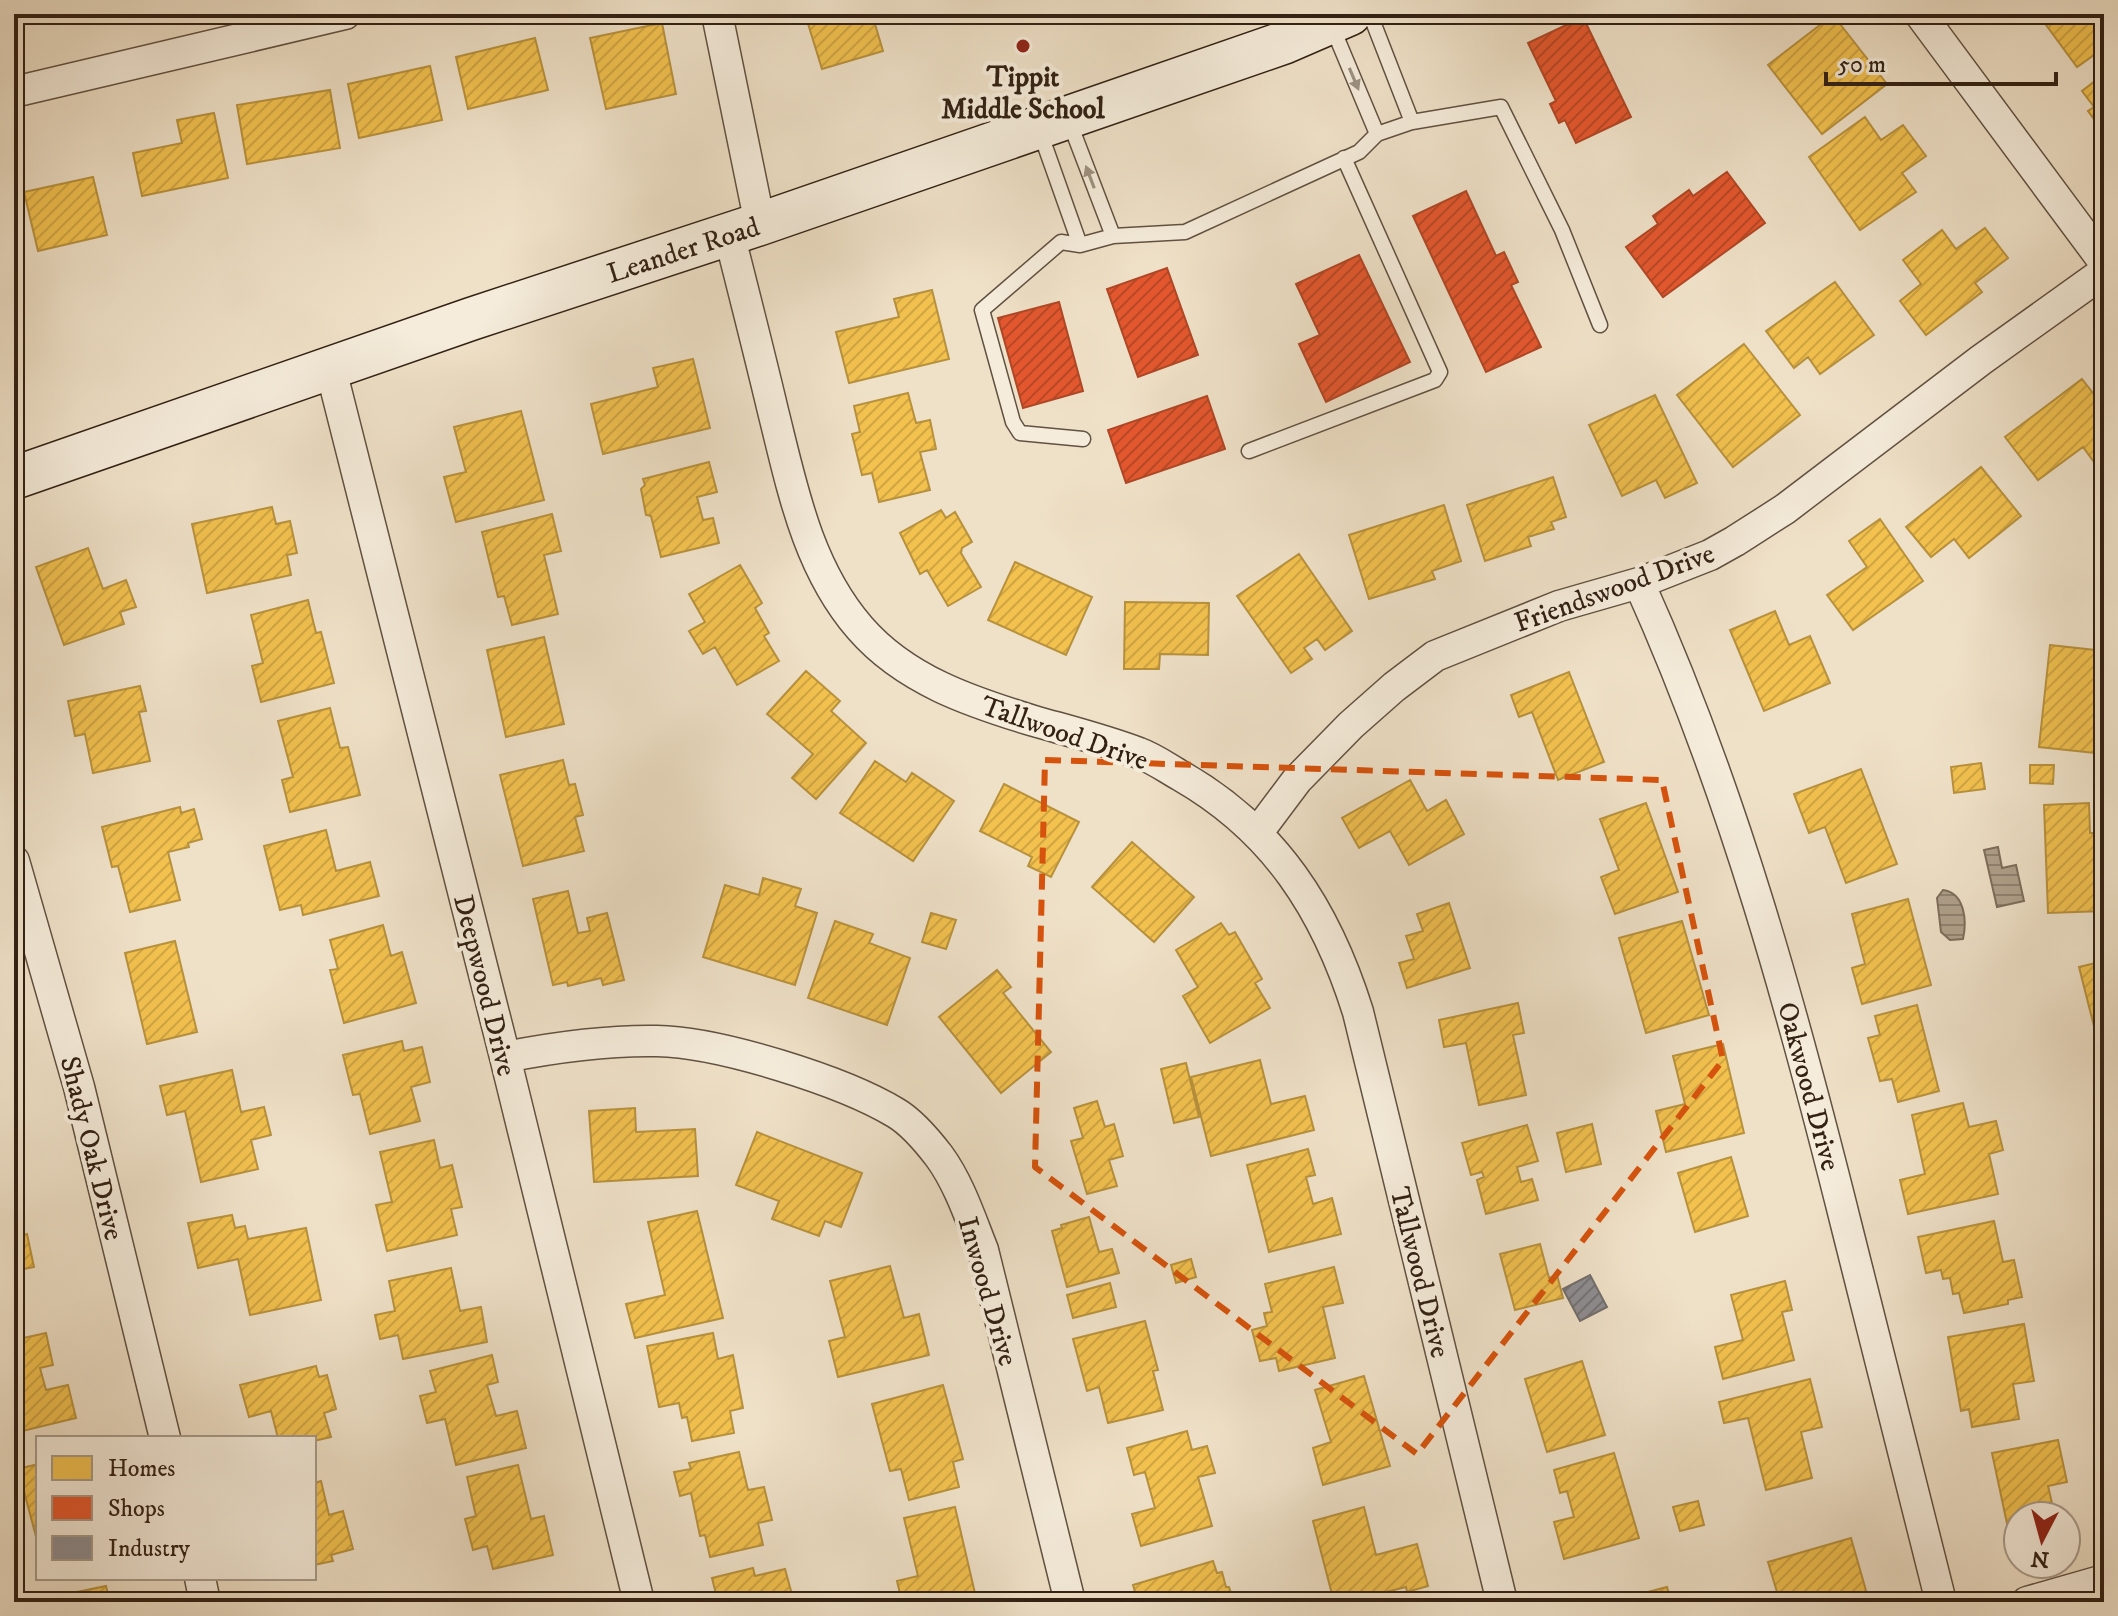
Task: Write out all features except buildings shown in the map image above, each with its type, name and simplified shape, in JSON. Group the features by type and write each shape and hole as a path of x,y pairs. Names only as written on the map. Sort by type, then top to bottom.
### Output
{"main road":[{"name":"Leander Road","path":"14,478 471,319 1053,123 1350,17"}],"street":[{"path":"14,92 298,19 345,14"},
{"name":"Tallwood Drive","path":"717,14 745,229 808,542 834,590 860,628 889,655 932,684 982,705 1141,754 1212,794 1258,832 1297,878 1330,936 1358,1012 1502,1602"},
{"path":"1920,14 2104,262"},
{"name":"Friendswood Drive","path":"1258,832 1297,780 1351,725 1435,656 1559,606 1639,583 1710,555 1785,509 1981,360 2104,272"},
{"name":"Deepwood Drive","path":"331,370 639,1602"},
{"name":"Oakwood Drive","path":"1639,583 1676,664 1755,885 1806,1061 1941,1602"},
{"name":"Shady Oak Drive","path":"14,861 79,1087 165,1436"},
{"name":"Inwood Drive","path":"505,1057 571,1045 659,1041 721,1049 854,1093 899,1115 940,1157 983,1250 1070,1602"},
{"path":"200,1580 205,1602"},
{"path":"2027,1602 2104,1580"}],"lane":[{"path":"1350,17 1412,122"},
{"path":"1350,17 1377,134"},
{"path":"1083,439 1020,433 1013,422 982,310 1061,242 1080,245 1113,236 1185,232 1359,152 1377,134 1412,122 1501,107 1562,230 1600,325"},
{"path":"1053,123 1113,236"},
{"path":"1053,123 1080,245"},
{"path":"1249,451 1435,380 1440,372 1344,158"}],"highlighted area":[{"path":"1045,760 1662,780 1723,1060 1417,1454 1035,1167"}],"shaded area":[{"path":"1998,847 2002,868 2016,865 2024,901 1997,907 1984,850"},
{"path":"1943,890 1956,896 1963,909 1963,939 1950,940 1941,932 1937,898"}],"place":[{"name":"Tippit Middle School","path":"1023,46"}]}
